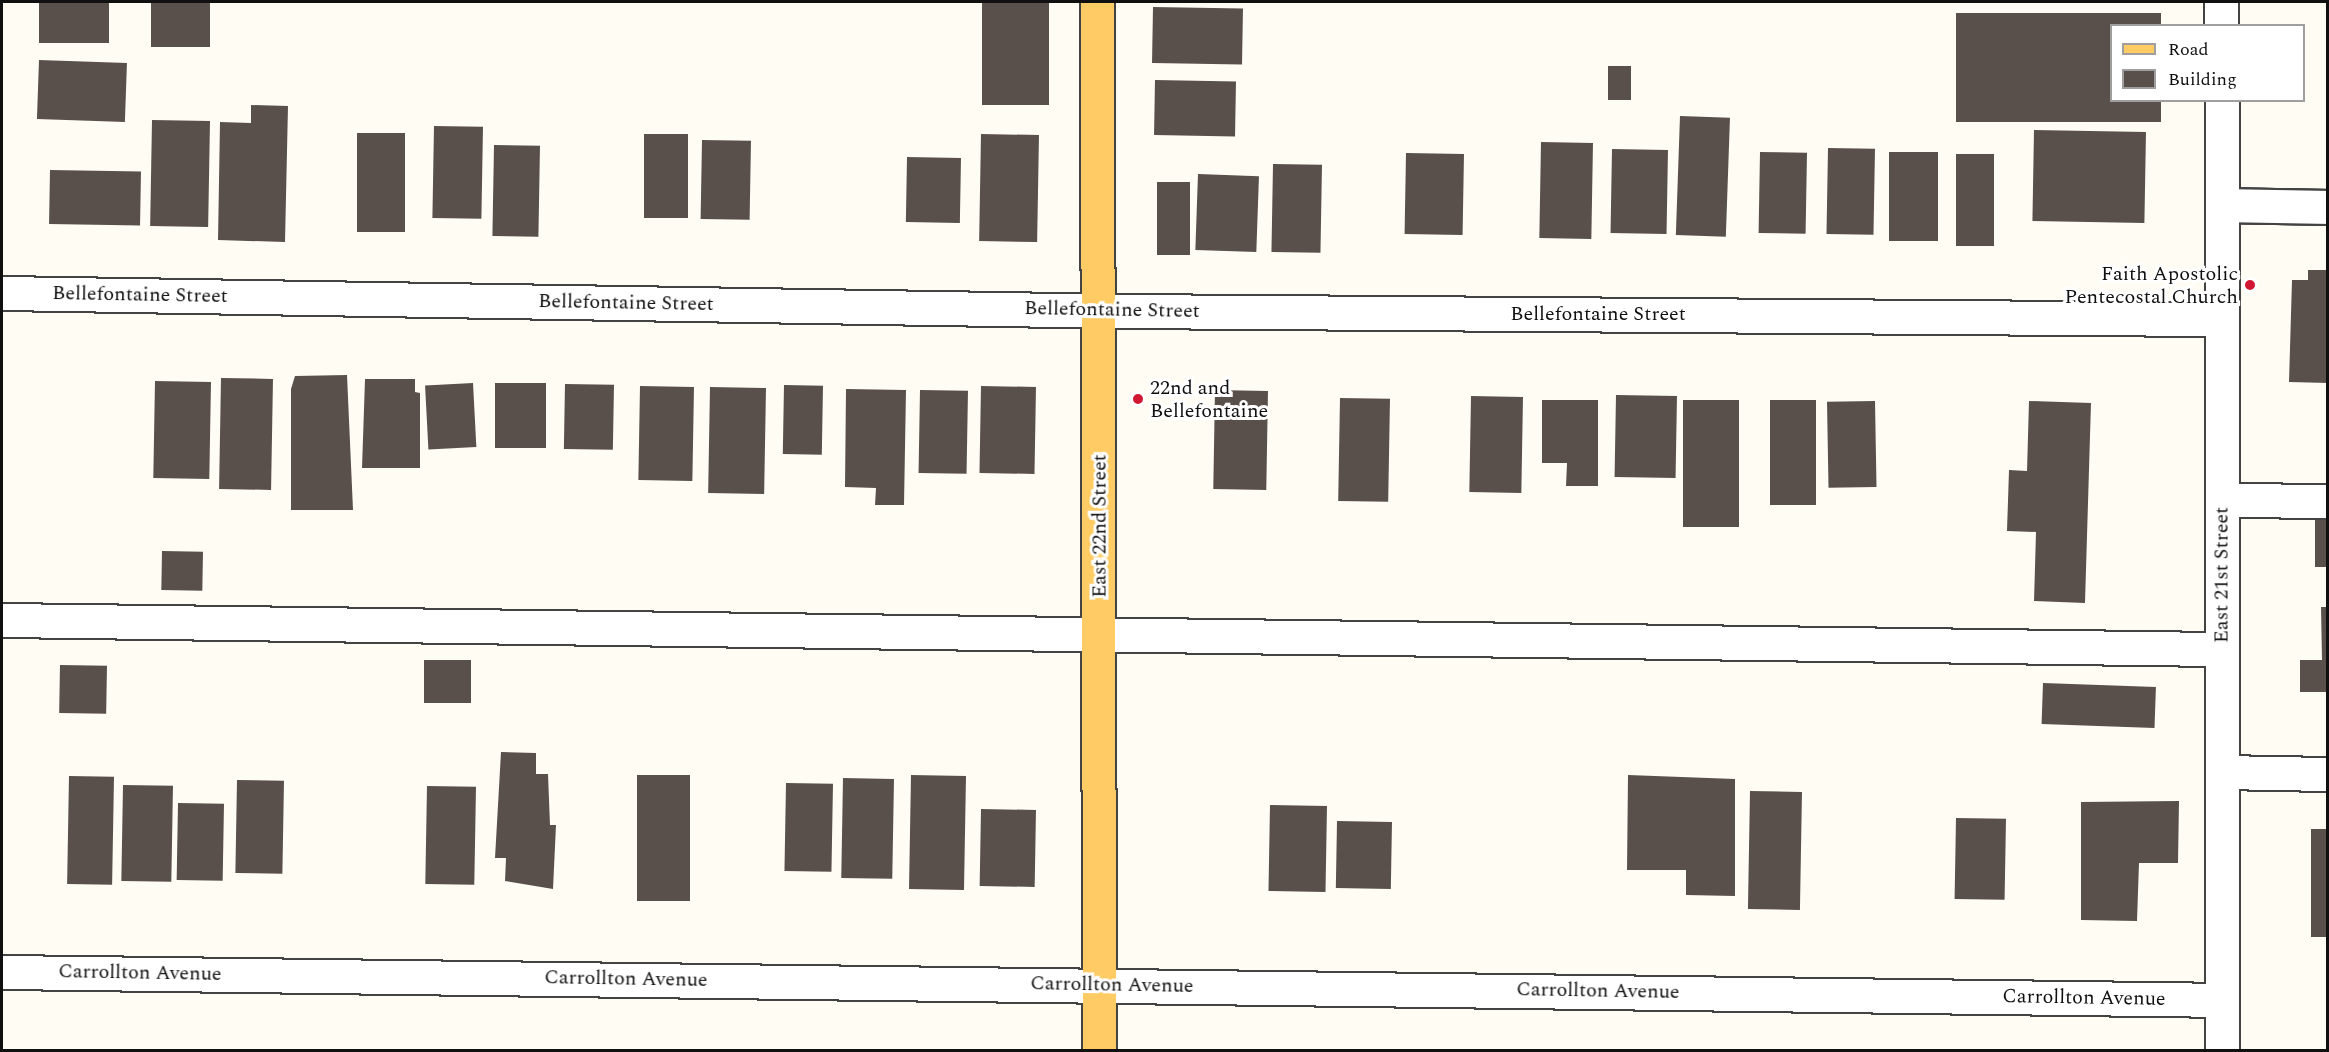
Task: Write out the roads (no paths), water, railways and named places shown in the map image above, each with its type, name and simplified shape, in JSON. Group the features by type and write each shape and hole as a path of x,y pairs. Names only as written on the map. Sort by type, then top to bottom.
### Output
{"main road":[{"name":"East 22nd Street","path":"1097,2 1100,310 1100,1050"}],"street":[{"path":"2221,2 2221,24"},
{"name":"East 21st Street","path":"2222,102 2222,1050"},
{"path":"2223,206 2328,207"},
{"name":"Bellefontaine Street","path":"2,293 1100,310 2222,319"},
{"path":"2222,500 2328,501"},
{"path":"2,620 2222,649"},
{"path":"2222,772 2328,774"},
{"name":"Carrollton Avenue","path":"2,972 1099,984 2222,1000"}],"place":[{"name":"Faith Apostolic Pentecostal Church","path":"2250,285"},
{"name":"22nd and Bellefontaine","path":"1138,399"}]}
